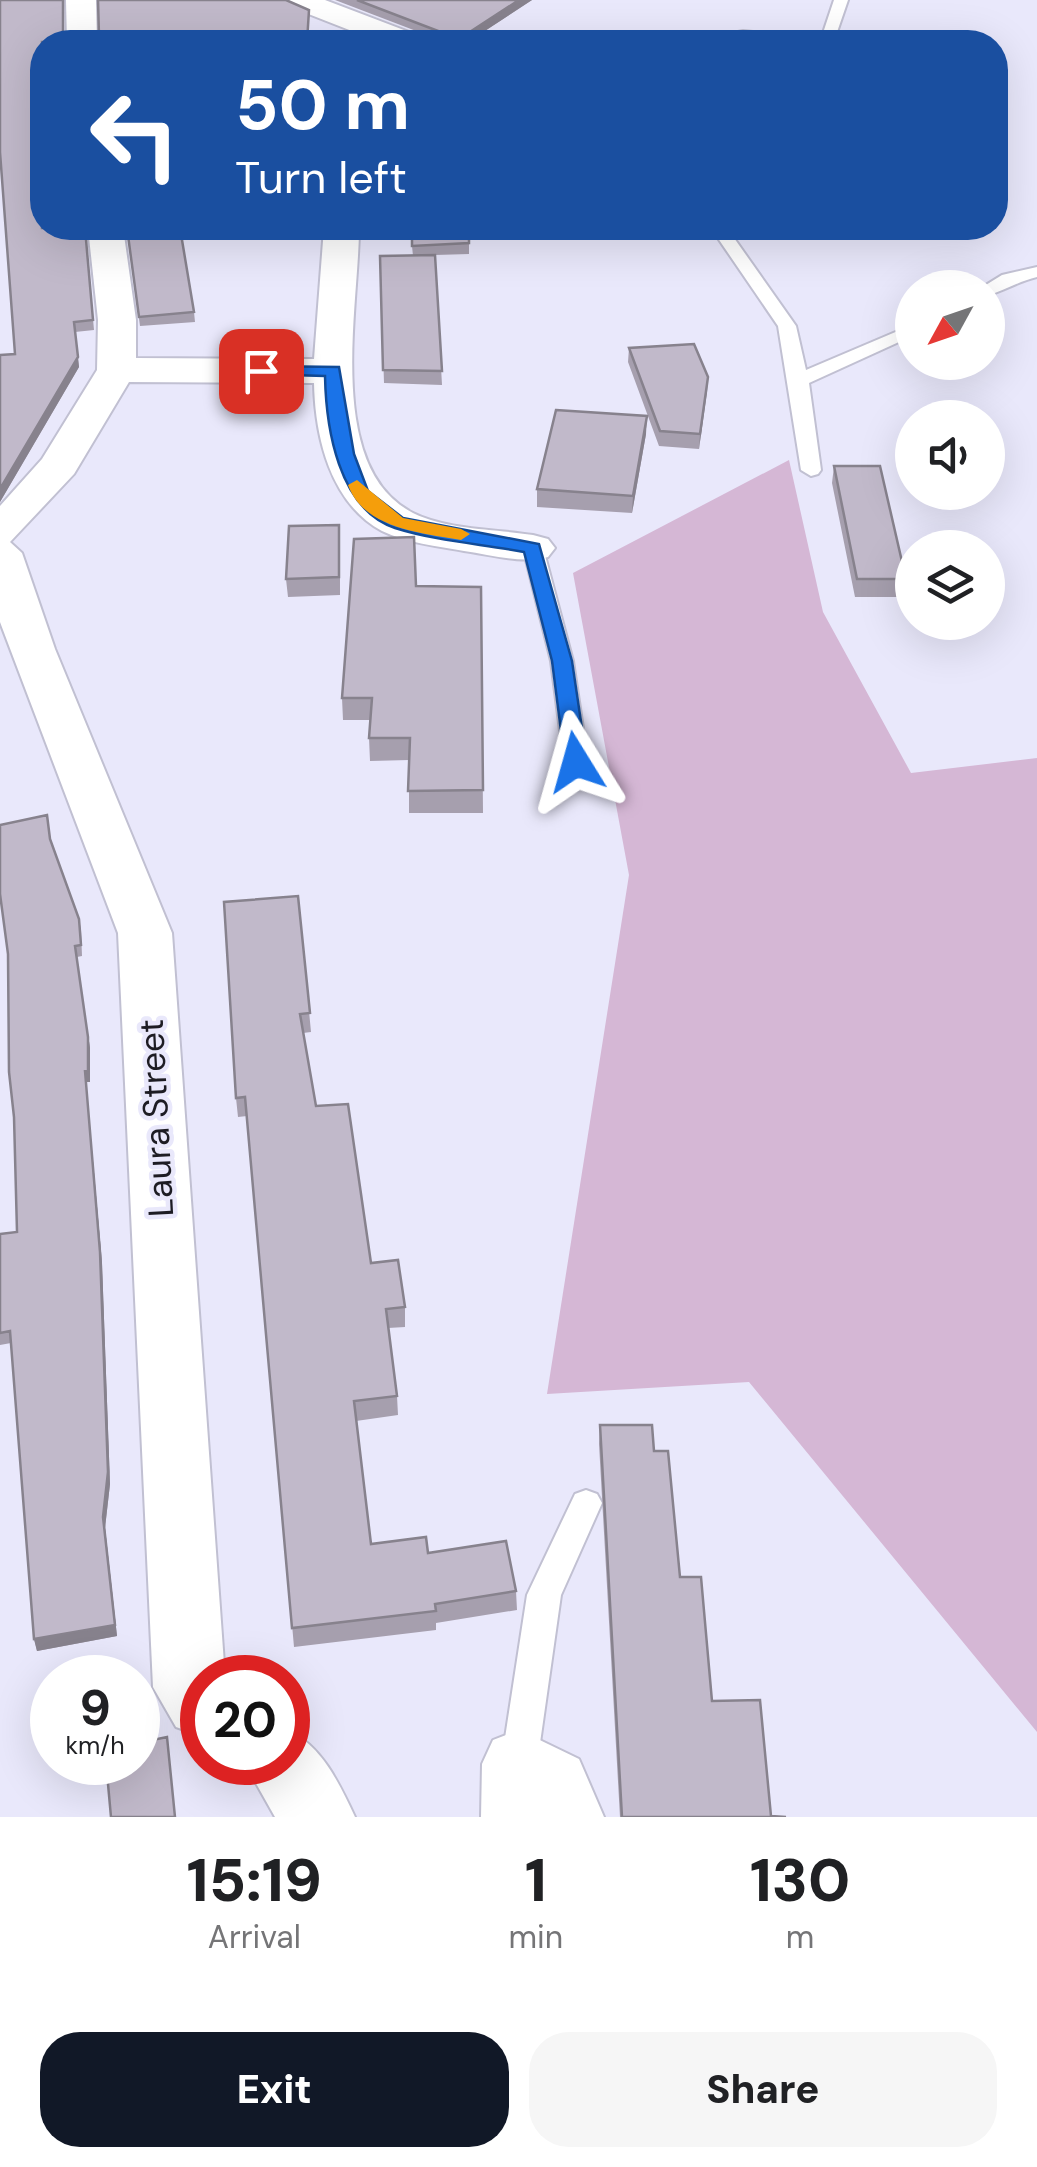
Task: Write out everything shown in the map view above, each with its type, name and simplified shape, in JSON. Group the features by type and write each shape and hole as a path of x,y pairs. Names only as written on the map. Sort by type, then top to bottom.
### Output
{"street":[{"path":"82,0 82,30"},
{"path":"298,0 345,30"},
{"path":"0,532 59,464 116,370 117,320 107,240"},
{"path":"341,240 334,401 345,454 360,494 398,522 533,548"},
{"path":"116,370 334,371"},
{"name":"Laura Street","path":"0,553 19,619 110,837 145,933 187,1655"},
{"path":"285,1785 291,1817"},
{"path":"295,1785 317,1817"}],"lane":[{"path":"831,30 842,0"},
{"path":"727,240 787,326 800,380 811,470"},
{"path":"1005,281 1037,272"},
{"path":"800,380 895,338"},
{"path":"533,548 562,661 576,762"},
{"path":"534,1799 544,1595 586,1503"}],"shaded area":[{"path":"789,460 823,612 911,773 1037,758 1037,1732 749,1382 547,1394 629,875 573,573"}],"building":[{"path":"0,0 63,0 63,30 30,30 30,240 86,240 93,320 74,322 78,357 0,489 0,355 15,354 0,152"},
{"path":"98,0 286,0 309,10 308,30 99,30"},
{"path":"357,0 519,0 473,30 435,30"},
{"path":"129,240 182,240 194,312 139,317"},
{"path":"412,240 469,240 469,243 412,246"},
{"path":"435,255 442,371 383,370 380,256"},
{"path":"694,344 708,377 700,434 660,431 629,348"},
{"path":"556,410 647,416 633,496 537,489"},
{"path":"834,466 880,466 895,531 895,579 857,579"},
{"path":"339,525 339,577 286,579 289,526"},
{"path":"414,537 416,586 481,587 483,790 408,791 410,738 369,738 372,698 342,698 354,539"},
{"path":"47,815 50,839 79,919 81,945 75,946 88,1037 85,1071 100,1252 108,1472 103,1517 115,1625 34,1639 10,1331 0,1333 0,1234 17,1232 0,825"},
{"path":"298,896 310,1013 300,1014 316,1106 348,1104 371,1263 398,1260 405,1307 386,1309 397,1396 354,1401 371,1544 426,1537 428,1553 506,1541 516,1591 435,1604 436,1611 292,1628 245,1097 236,1098 224,902"},
{"path":"600,1425 652,1425 654,1451 668,1451 680,1577 701,1577 712,1701 760,1700 771,1816 786,1817 622,1817"},
{"path":"167,1737 175,1817 111,1817 108,1785 160,1785 160,1738"}],"slow traffic":[{"path":"357,485 360,494 398,522 461,534"}],"route":[{"path":"261,371 334,371 334,401 345,454 360,494 398,522 533,548 562,661 576,762"}]}
